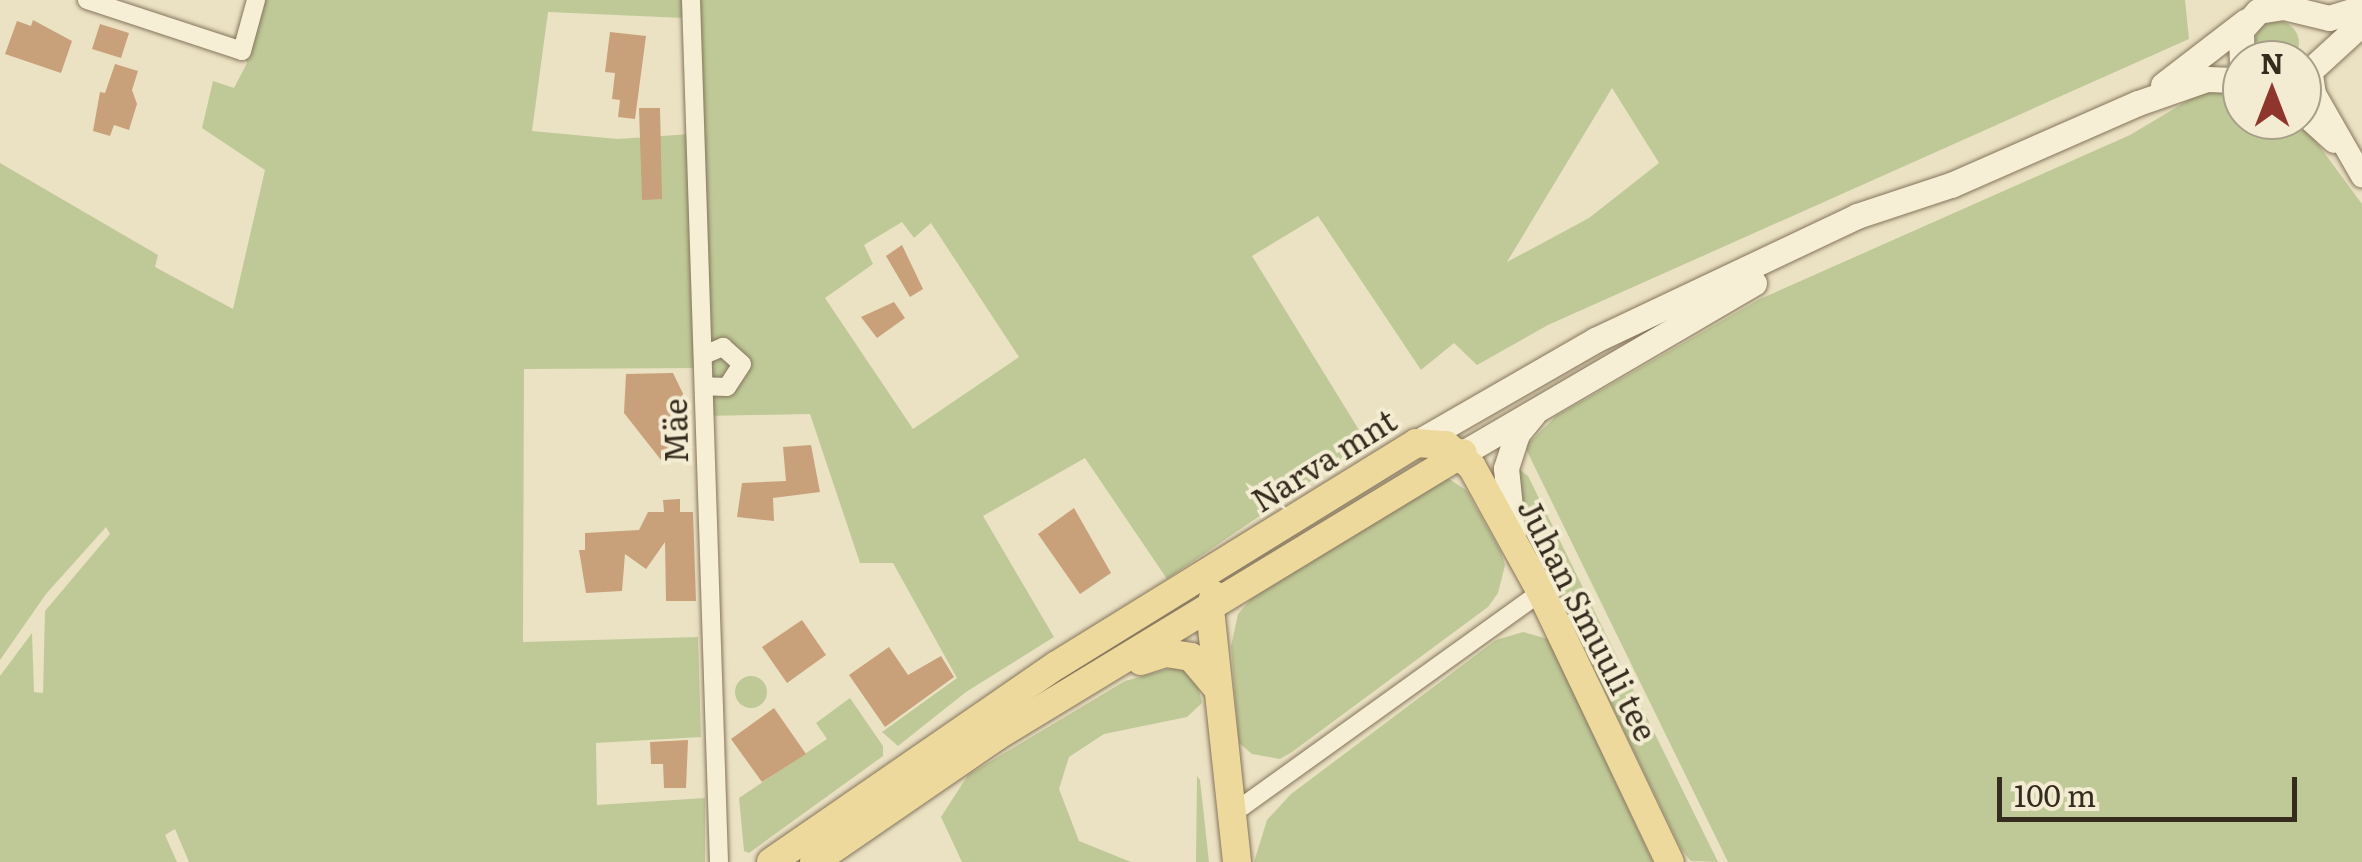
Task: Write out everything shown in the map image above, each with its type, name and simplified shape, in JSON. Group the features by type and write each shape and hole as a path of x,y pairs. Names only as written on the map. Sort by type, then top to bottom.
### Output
{"main road":[{"path":"2287,6 2329,18 2362,8"},
{"path":"2287,6 2315,40"},
{"name":"Narva mnt","path":"2138,102 2244,10 2287,6"},
{"path":"2238,40 2244,10"},
{"path":"2322,59 2362,23"},
{"name":"Narva mnt","path":"814,862 982,745 1542,403 1731,293 1950,185 2138,102 2207,80 2222,80"},
{"name":"Narva mnt","path":"770,862 1057,665 1416,443 1610,332 1857,216 1950,185"},
{"path":"1514,541 1506,468 1517,434 1542,403"},
{"path":"1416,443 1463,453"},
{"name":"Juhan Smuuli tee","path":"1463,453 1541,592 1670,862"},
{"path":"1237,862 1210,609 1225,570 1246,549"},
{"path":"1088,682 1152,656 1180,654 1199,662 1220,693"}],"street":[{"path":"86,0 242,51 256,0"},
{"name":"Mäe","path":"691,0 719,862"},
{"path":"2322,106 2356,167"},
{"path":"2322,133 2356,167"},
{"path":"704,356 723,347 742,364 727,386 704,386"},
{"path":"1232,814 1541,592"}],"green space":[{"path":"256,0 2185,0 2189,39 1548,325 1477,365 1454,343 1421,370 1318,216 1252,256 1367,443 1167,579 1085,458 983,516 1054,637 966,692 898,746 882,732 957,678 893,563 860,563 810,414 704,416 703,368 524,369 523,642 698,637 701,737 596,743 597,805 705,798 705,862 189,862 175,829 165,835 177,862 0,862 0,676 32,633 34,692 43,693 45,611 110,534 106,527 46,594 0,660 0,163 158,255 155,267 233,309 265,170 202,128 213,81 234,88 247,63 242,51","holes":["548,12 684,18 691,134 618,139 532,131","1612,88 1659,163 1589,218 1507,262","902,222 914,238 931,223 1019,357 913,429 825,298 873,264 864,245"]},
{"path":"2277,21 2293,27 2298,40 2256,40 2261,27"},
{"path":"2222,90 2222,140 2315,140 2362,204 2362,862 1728,862 1525,447 1556,416 1760,299 2130,135 2202,92"},
{"path":"1520,470 1528,476 1718,862 1691,861 1681,849 1535,546 1519,497"},
{"path":"1446,477 1466,490 1501,552 1505,565 1498,593 1488,607 1292,752 1280,759 1252,754 1239,743 1231,646 1238,614 1251,599"},
{"path":"1523,632 1548,639 1653,862 1254,862 1267,820 1291,794 1496,640"},
{"path":"1179,666 1197,681 1202,703 1187,717 1104,734 1069,757 1059,789 1079,841 1131,862 962,862 941,817 968,775 1125,681"},
{"path":"751,676 762,681 767,692 762,703 751,708 740,703 735,692 740,681"},
{"path":"850,698 883,746 883,756 749,853 744,851 739,798 827,739 816,723"},
{"path":"1197,776 1200,780 1209,862 1196,862"}],"building":[{"path":"33,20 72,41 61,73 5,54 17,21 31,26"},
{"path":"100,24 129,33 121,58 92,49"},
{"path":"610,32 646,36 635,119 618,117 620,100 612,99 615,73 605,72"},
{"path":"115,64 138,71 132,90 137,104 129,130 114,125 110,136 93,131 100,92 105,93"},
{"path":"639,108 660,108 662,199 642,200"},
{"path":"902,245 923,289 910,297 886,256"},
{"path":"894,302 905,318 877,338 861,317"},
{"path":"673,373 689,406 667,424 682,443 661,460 624,413 626,374"},
{"path":"811,445 820,492 773,498 774,521 737,517 742,483 786,481 783,447"},
{"path":"680,499 680,512 693,512 696,601 666,601 665,542 646,569 625,554 622,591 586,593 579,550 585,550 585,533 639,530 648,512 664,512 663,500"},
{"path":"1074,508 1111,573 1080,594 1038,534"},
{"path":"802,620 826,655 787,683 762,647"},
{"path":"889,647 908,675 941,656 954,677 885,727 849,675"},
{"path":"774,708 806,754 762,782 731,739"},
{"path":"688,740 686,788 664,788 663,764 651,764 650,742"}]}
